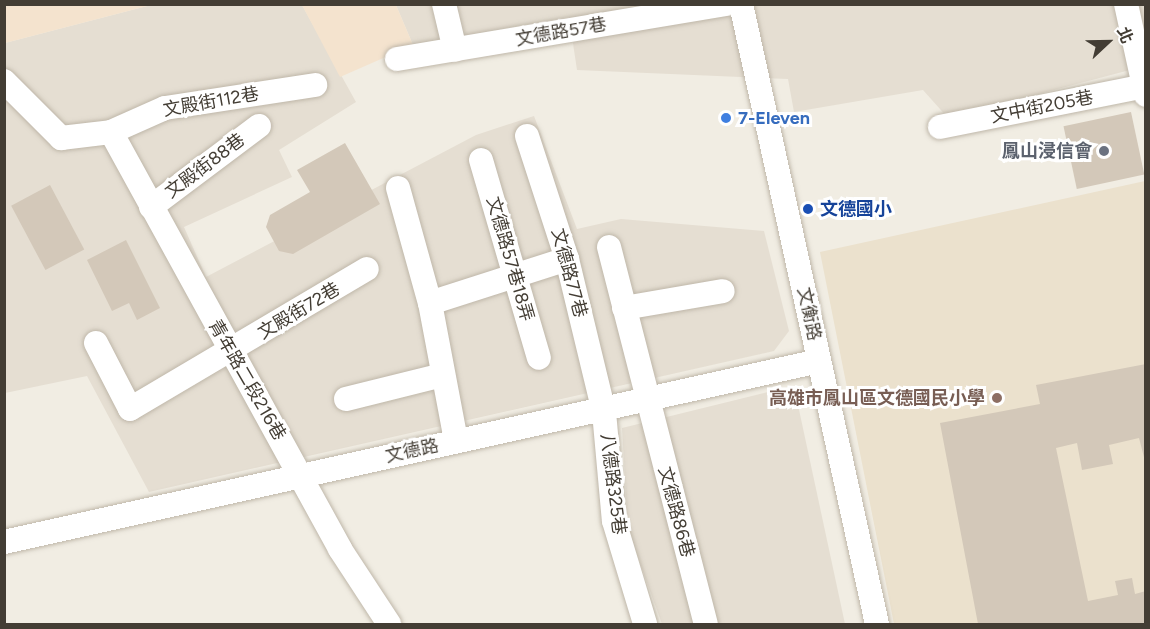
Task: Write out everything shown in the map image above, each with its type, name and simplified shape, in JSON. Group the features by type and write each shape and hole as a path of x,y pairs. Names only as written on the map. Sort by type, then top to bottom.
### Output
{"street":[{"path":"444,4 455,50"},
{"name":"文德路57巷","path":"397,59 726,4"},
{"name":"文衡路","path":"741,4 877,624"},
{"path":"1126,4 1145,89"},
{"name":"文殿街112巷","path":"4,81 62,138 111,132 165,108 315,85"},
{"name":"文中街205巷","path":"940,127 1145,89"},
{"name":"文殿街88巷","path":"151,207 259,126"},
{"name":"青年路二段216巷","path":"111,132 230,352 302,473 340,549 389,624"},
{"name":"文德路77巷","path":"527,136 567,259 604,412"},
{"name":"文德路57巷18弄","path":"481,160 539,358"},
{"path":"398,189 430,303 456,441"},
{"path":"609,247 647,399"},
{"path":"430,303 567,259"},
{"name":"文殿街72巷","path":"96,343 130,409 367,269"},
{"path":"624,308 723,291"},
{"name":"文德路","path":"4,542 302,473 604,412 647,399 819,361"},
{"path":"346,399 442,375"},
{"name":"文德路86巷","path":"647,399 706,624"},
{"name":"八德路325巷","path":"604,412 614,521 645,624"}],"shaded area":[{"path":"5,4 151,4 151,5 5,43"},
{"path":"151,5 302,5 356,102 279,150 292,177 184,227 206,277 476,135 534,116 577,229 621,219 764,231 789,331 774,351 149,492 87,376 5,393 5,43"},
{"path":"302,5 396,5 413,45 340,77"},
{"path":"396,5 1145,5 1145,66 948,118 923,90 794,112 788,79 577,70 569,17 413,45"},
{"name":"高雄市鳳山區文德國民小學","path":"1145,181 1145,624 894,624 820,252"},
{"path":"776,390 798,405 845,624 662,624 628,530 622,428"}],"building":[{"name":"鳳山浸信會","path":"1131,112 1144,175 1077,189 1064,126"},
{"path":"345,143 380,204 293,254 279,251 266,227 270,215 310,192 297,170"},
{"path":"50,185 84,249 45,270 11,206"},
{"path":"126,240 160,308 137,320 129,303 112,311 87,260"},
{"path":"1146,364 1146,465 1139,438 1109,445 1113,464 1082,470 1077,443 1056,448 1088,601 1118,595 1115,581 1132,578 1135,594 1146,591 1146,624 978,624 940,423 1040,404 1036,385"}],"place":[{"name":"7-Eleven","path":"726,118"},
{"name":"鳳山浸信會","path":"1104,151"},
{"name":"文德國小","path":"808,209"},
{"name":"高雄市鳳山區文德國民小學","path":"997,398"}]}
